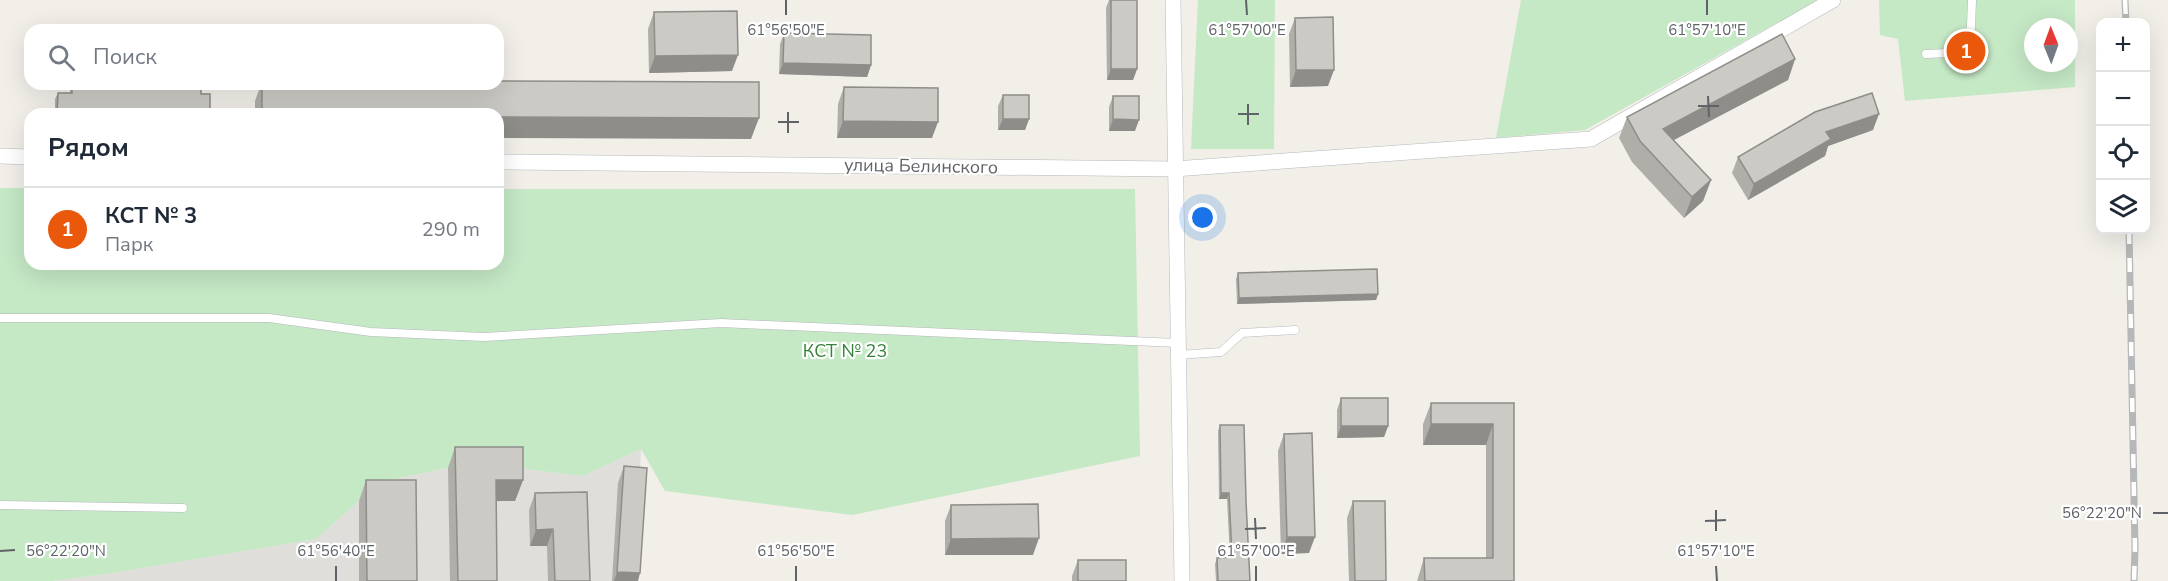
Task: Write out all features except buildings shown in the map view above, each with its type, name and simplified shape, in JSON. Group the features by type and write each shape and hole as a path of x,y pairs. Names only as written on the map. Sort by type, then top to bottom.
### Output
{"street":[{"path":"1173,0 1182,581"},
{"name":"улица Белинского","path":"504,162 1174,169 1591,140 1833,0"},
{"path":"0,156 24,157"}],"lane":[{"path":"1926,54 1970,52 1972,0"},
{"path":"0,318 269,318 371,332 484,337 721,323 1221,352 1242,333 1295,330"},
{"path":"0,505 183,508"}],"shaded area":[{"path":"641,449 635,581 52,581 316,539 380,482 448,468 515,468 583,476"}],"green space":[{"path":"1198,0 1275,0 1274,149 1191,149"},
{"path":"1521,0 1818,0 1585,130 1496,138"},
{"path":"1879,0 2075,0 2075,18 2024,18 2024,72 2075,72 2075,87 1905,101 1898,39 1880,35"},
{"name":"КСТ № 23","path":"0,188 24,188 24,270 504,270 504,189 1135,189 1140,456 852,515 665,491 641,449 583,476 515,468 448,468 380,482 316,539 113,573 52,581 0,581"}],"railway":[{"path":"2125,0 2126,18"},
{"path":"2129,234 2134,581"}],"place":[{"name":"КСТ № 3","path":"1966,51"}]}
